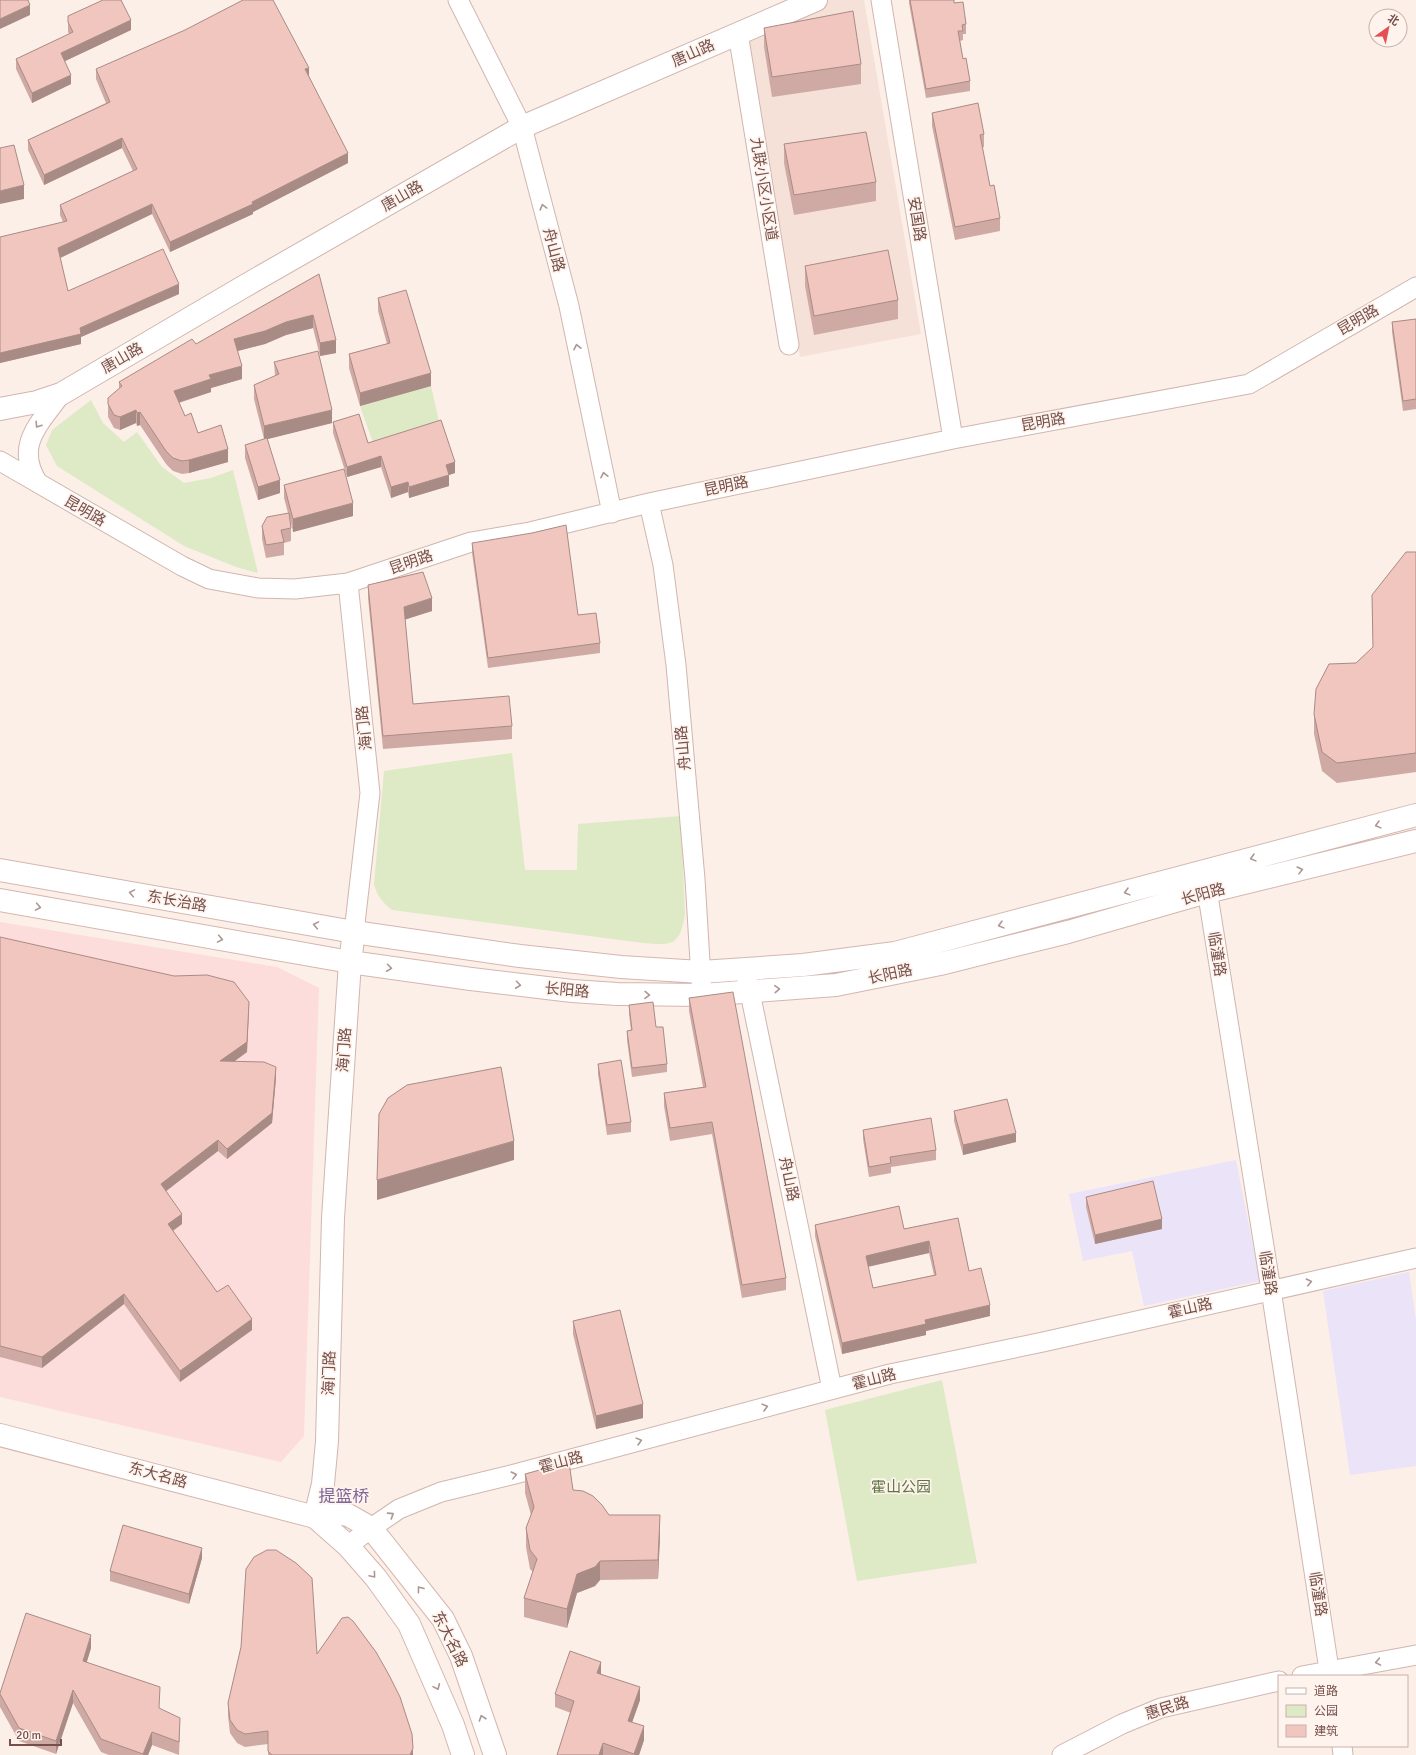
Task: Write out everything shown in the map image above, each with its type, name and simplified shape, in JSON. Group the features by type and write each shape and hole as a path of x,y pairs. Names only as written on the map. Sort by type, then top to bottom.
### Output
{"main road":[{"name":"唐山路","path":"0,409 37,402 61,394 243,287 522,127 816,0"},
{"name":"长阳路","path":"350,962 470,979 572,991 617,994 702,995 836,985 940,964 1068,932 1206,882 1416,815"},
{"name":"长阳路","path":"354,932 520,956 621,967 701,972 803,966 895,953 1206,882 1416,842"},
{"name":"东长治路","path":"0,870 354,932"},
{"name":"东长治路","path":"0,900 350,962"},
{"name":"海门路","path":"315,1517 323,1484 327,1442 333,1218 350,962 354,932"},
{"name":"东大名路","path":"0,1435 315,1517 336,1513 348,1515 371,1528 404,1567 443,1619 461,1656 494,1755"},
{"name":"东大名路","path":"315,1517 348,1546 376,1578 409,1624 453,1725 463,1755"}],"street":[{"name":"舟山路","path":"458,0 522,127 569,306 612,513"},
{"name":"安国路","path":"881,0 953,439"},
{"name":"九联小区小区道","path":"738,33 789,345"},
{"name":"昆明路","path":"0,461 182,566 209,579 258,588 295,589 348,584 471,542 530,532 649,503 953,439 1249,384 1416,287"},
{"path":"38,483 31,472 27,452 34,432 61,394"},
{"name":"舟山路","path":"649,503 663,565 676,665 695,879 702,995"},
{"name":"海门路","path":"348,584 370,793 354,932"},
{"name":"临潼路","path":"1206,882 1330,1673"},
{"name":"舟山路","path":"746,969 832,1390"},
{"name":"霍山路","path":"348,1546 399,1509 441,1492 515,1474 890,1374 1044,1342 1416,1258"},
{"path":"1311,1675 1330,1673 1416,1655"},
{"name":"惠民路","path":"1062,1755 1122,1724 1161,1708 1278,1681"}],"shaded area":[{"path":"829,0 864,0 921,334 800,357 746,37"},
{"path":"0,922 277,967 319,988 304,1436 281,1462 0,1397"},
{"path":"1236,1160 1260,1281 1144,1306 1132,1251 1083,1261 1069,1194"},
{"path":"1409,1272 1416,1320 1416,1466 1350,1475 1323,1291"}],"green space":[{"path":"431,386 441,430 376,451 360,406"},
{"path":"91,400 103,423 124,442 137,432 162,467 184,483 211,478 233,470 258,573 236,567 184,546 57,466 46,445 52,430"},
{"path":"512,753 525,870 577,870 578,824 681,816 685,915 680,933 673,942 661,944 643,943 392,910 383,902 374,884 384,771"},
{"name":"霍山公园","path":"942,1380 977,1563 857,1581 825,1410"}],"building":[{"path":"0,0 28,0 30,5 0,19"},
{"path":"103,0 121,0 131,20 61,53 71,75 32,93 16,59 73,32 68,22 68,16"},
{"path":"243,0 273,0 309,68 305,69 348,153 252,202 253,204 170,242 152,204 58,248 68,291 163,249 179,284 80,328 81,334 0,353 0,237 67,221 60,205 137,169 122,138 44,175 28,140 110,102 96,69 185,30"},
{"path":"910,0 954,0 954,3 963,2 966,24 962,25 963,31 958,31 963,59 966,58 970,81 926,89"},
{"path":"853,11 861,64 772,77 764,28"},
{"path":"978,103 984,134 980,135 990,186 994,185 1000,218 955,227 932,113"},
{"path":"866,132 876,182 794,195 784,144"},
{"path":"14,145 24,185 0,191 0,148"},
{"path":"888,250 898,300 814,316 805,266"},
{"path":"319,274 336,340 320,343 313,315 286,322 265,331 234,339 242,366 209,375 211,379 174,391 185,416 191,413 198,433 221,425 228,449 182,461 173,458 166,451 140,412 137,413 136,410 120,417 114,415 108,404 108,398 122,386 119,382 192,339 196,344"},
{"path":"406,290 431,373 360,393 349,354 390,343 378,298"},
{"path":"1416,319 1416,399 1403,401 1392,322"},
{"path":"318,351 332,410 264,426 254,385 279,374 274,362"},
{"path":"359,414 368,443 441,420 455,462 446,465 449,475 409,487 408,482 391,487 381,456 347,467 333,422"},
{"path":"267,438 280,480 258,487 245,445"},
{"path":"344,469 353,503 293,519 284,485"},
{"path":"289,513 291,528 281,530 284,542 266,545 262,526 267,517"},
{"path":"566,525 578,615 596,613 600,643 488,658 472,543 532,533"},
{"path":"1406,552 1416,552 1416,753 1337,763 1322,752 1314,714 1316,689 1329,664 1356,663 1373,647 1372,595"},
{"path":"423,572 432,598 404,607 413,704 509,696 512,726 383,736 368,585"},
{"path":"0,937 174,976 207,975 234,982 249,1002 247,1042 220,1061 264,1062 276,1067 272,1113 227,1149 218,1140 161,1184 182,1214 168,1224 217,1292 228,1285 252,1319 180,1371 124,1294 42,1357 0,1346"},
{"path":"733,992 786,1278 742,1285 712,1122 670,1128 664,1093 706,1087 689,998"},
{"path":"653,1002 656,1027 663,1027 667,1064 632,1068 627,1031 632,1030 629,1005"},
{"path":"621,1060 631,1122 607,1125 598,1064"},
{"path":"501,1067 514,1141 377,1180 379,1114 388,1098 407,1085"},
{"path":"1007,1099 1016,1133 963,1145 954,1111"},
{"path":"931,1118 936,1150 890,1157 891,1163 869,1167 863,1130"},
{"path":"1153,1181 1162,1219 1095,1235 1086,1197"},
{"path":"899,1206 904,1229 958,1218 969,1271 981,1268 990,1305 925,1320 926,1324 842,1343 815,1225","holes":["929,1241 936,1275 873,1288 866,1256"]},
{"path":"620,1310 643,1404 596,1416 573,1321"},
{"path":"569,1462 573,1490 583,1491 593,1496 609,1515 660,1515 658,1560 600,1561 595,1567 577,1574 567,1609 524,1598 537,1559 530,1550 526,1528 534,1507 525,1474"},
{"path":"123,1525 202,1548 189,1594 110,1571"},
{"path":"267,1550 276,1550 296,1563 312,1578 317,1654 342,1618 348,1617 353,1621 376,1652 400,1697 412,1734 413,1748 410,1755 272,1755 268,1751 268,1731 245,1734 237,1730 230,1720 228,1703 241,1647 246,1569 254,1557"},
{"path":"26,1613 91,1635 83,1661 160,1687 159,1708 180,1718 179,1742 152,1732 143,1754 101,1739 73,1690 56,1741 19,1728 0,1693"},
{"path":"570,1651 601,1662 597,1673 640,1687 628,1721 644,1726 634,1754 603,1743 599,1755 557,1755 574,1701 555,1694"}],"district":[{"name":"提篮桥","path":"344,1496"}]}
